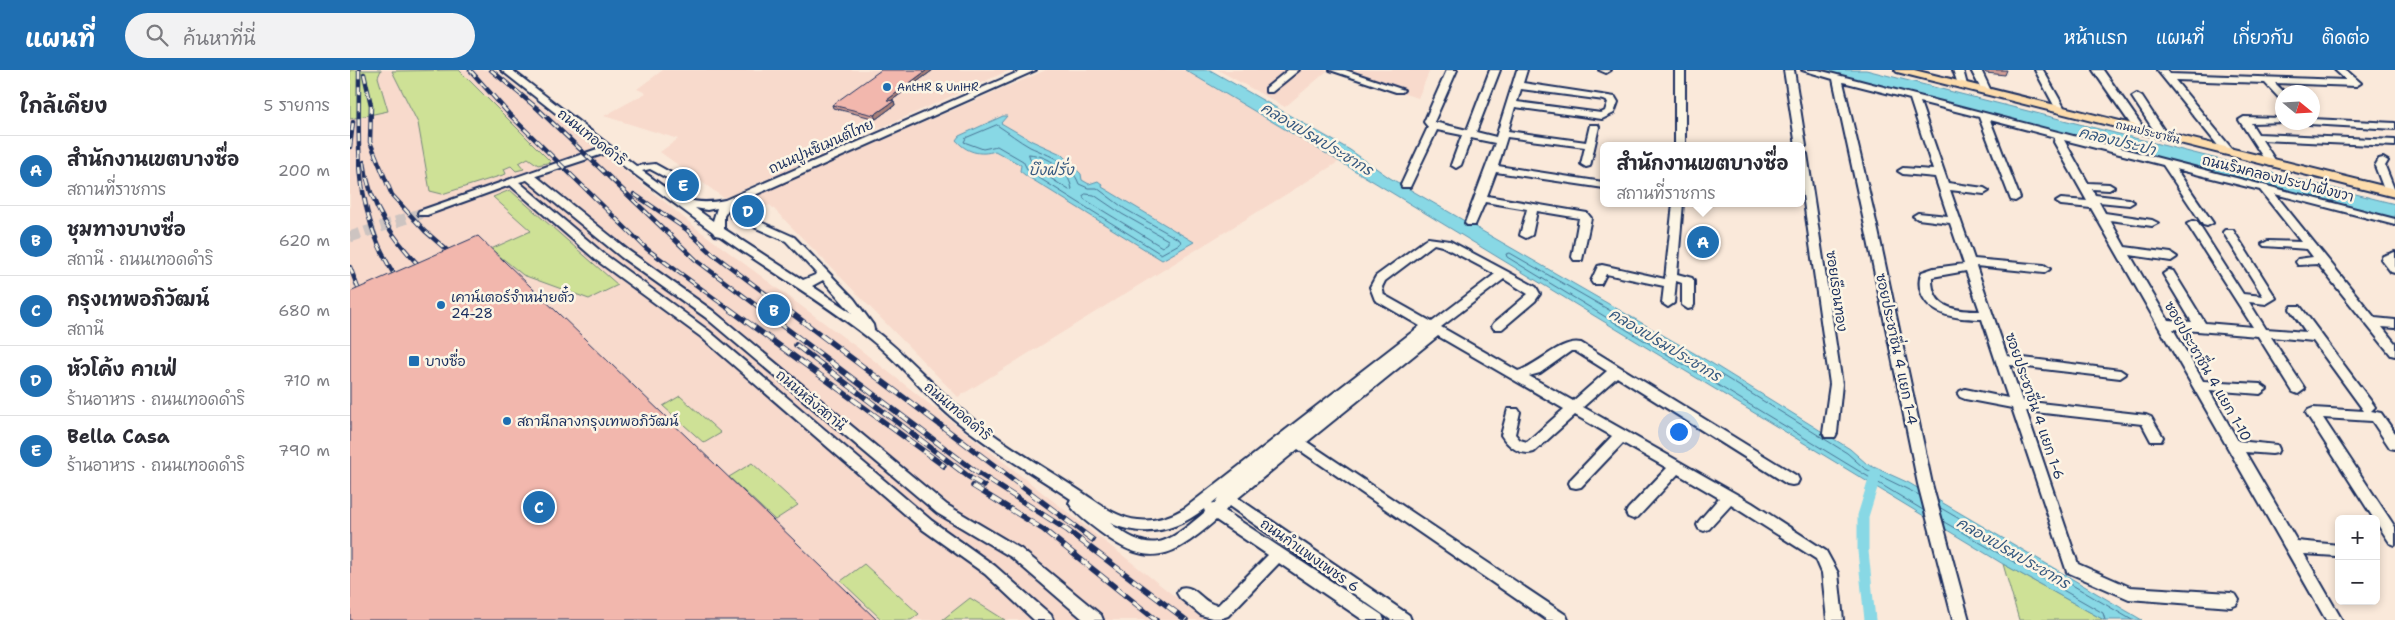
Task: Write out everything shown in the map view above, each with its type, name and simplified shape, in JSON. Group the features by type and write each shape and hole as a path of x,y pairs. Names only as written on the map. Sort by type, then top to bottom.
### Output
{"main road":[{"name":"ถนนประชาชื่น","path":"1901,70 1920,72 1962,85 2392,193"}],"street":[{"name":"ถนนเทอดดำริ","path":"506,70 634,170 719,233 800,284 875,336 941,400 985,434 1048,478 1109,516 1137,526 1158,526 1176,521 1202,502 1223,494"},
{"name":"ถนนปูนซิเมนต์ไทย","path":"929,115 1021,70"},
{"name":"ถนนปูนซิเมนต์ไทย","path":"728,203 1031,70"},
{"name":"ถนนปูนซิเมนต์ไทย","path":"929,115 963,104 1038,70"},
{"path":"1269,90 1294,70"},
{"path":"1335,70 1354,72 1400,90"},
{"path":"1452,70 1429,122 1433,127 1469,134 1589,145"},
{"path":"1456,164 1495,70"},
{"path":"1471,223 1492,168 1522,70"},
{"path":"1680,70 1680,142"},
{"path":"1789,70 1800,142"},
{"name":"ถนนริมคลองประปาฝั่งขวา","path":"1807,70 2395,222"},
{"path":"1958,70 1962,85"},
{"path":"1976,70 1986,91"},
{"path":"2098,70 2140,130"},
{"path":"2165,74 2268,81 2356,84 2340,70"},
{"path":"2039,72 2060,109"},
{"path":"2165,74 2228,152"},
{"name":"ซอยประชาชื่น 4 แยก 1-4","path":"1837,78 1871,226 1925,484 1961,620"},
{"path":"2268,81 2275,88"},
{"path":"1511,104 1602,116 1608,114 1613,102 1608,98 1516,85"},
{"path":"2137,97 2162,135"},
{"name":"ซอยประชาชื่น 4 แยก 1-6","path":"1914,98 2072,568 2129,593 2231,600"},
{"path":"1983,116 2015,198"},
{"path":"2272,163 2257,137 2244,120 2275,121"},
{"path":"2320,122 2395,126"},
{"path":"1406,185 1433,127"},
{"path":"1586,164 1594,127"},
{"name":"ซอยประชาชื่น 4 แยก 1-10","path":"2060,136 2059,142 2104,216 2163,324 2334,620"},
{"path":"2257,137 2395,143"},
{"path":"419,210 512,182 607,149"},
{"path":"2167,163 2207,223"},
{"path":"2382,164 2392,193"},
{"path":"634,170 651,166 678,181"},
{"path":"1492,168 1600,185"},
{"path":"1903,171 1984,191"},
{"name":"ซอยเรือนทอง","path":"1805,174 1836,384 1830,433"},
{"name":"ถนนหลังสถานี","path":"529,176 624,254 709,314 942,509 1016,553 1095,620"},
{"name":"ถนนหลังสถานี","path":"512,182 600,257 705,334 927,525 990,570 1045,620"},
{"path":"2086,186 2108,186"},
{"path":"2264,188 2394,350"},
{"name":"ถนนเทอดดำริ","path":"749,194 735,205 734,215 785,236 822,271 850,302 875,336"},
{"path":"1482,198 1583,215 1586,218 1578,257"},
{"path":"2062,202 2129,202"},
{"name":"ถนนเทอดดำริ","path":"680,203 708,207 728,203"},
{"path":"719,233 718,218 720,210 728,203"},
{"path":"1526,235 1533,206"},
{"path":"1668,303 1678,207"},
{"path":"1918,216 1954,220"},
{"path":"2104,216 2152,222"},
{"path":"2193,224 2298,389"},
{"path":"2229,232 2270,298 2266,300 2239,297"},
{"path":"1498,326 1534,294 1532,290 1446,243 1432,240 1380,279 1376,287 1379,297 1729,497 1821,555 1830,573 1835,620"},
{"path":"2268,244 2310,246"},
{"path":"2122,250 2171,257"},
{"path":"2395,256 2387,259 2395,269"},
{"path":"2302,262 2321,260"},
{"path":"1986,315 1964,315 1932,304 1926,293 1926,276 1970,264 2044,269"},
{"path":"1597,282 1602,269 1688,281 1688,305"},
{"path":"800,284 814,281 820,276 822,271"},
{"path":"1223,494 1503,274"},
{"path":"2169,274 2201,327"},
{"path":"2296,309 2395,444"},
{"path":"2371,322 2395,324"},
{"path":"2163,324 2317,337"},
{"path":"1515,376 1535,370 1568,347 1577,346 1792,480"},
{"path":"2002,360 2120,374"},
{"path":"1513,412 1508,435 1515,444 1530,448 1615,371"},
{"path":"2199,385 2260,389"},
{"path":"1965,394 2018,405 2146,420 2156,437"},
{"path":"2372,412 2313,413 2389,522 2395,539"},
{"path":"1576,483 1621,436"},
{"path":"1292,439 1560,620"},
{"path":"2234,446 2272,449"},
{"path":"1633,513 1676,467"},
{"name":"ถนนเทอดดำริ","path":"1048,478 1099,523 1137,548 1144,549 1163,548 1177,542 1216,512 1223,494"},
{"name":"ถนนกำแพงเพชร 6","path":"1223,494 1403,620"},
{"path":"1704,525 1729,497"},
{"name":"ถนนกำแพงเพชร 6","path":"1202,502 1376,620"},
{"path":"2292,547 2335,550"},
{"path":"1185,594 1209,612 1222,611 1278,554"}],"shaded area":[{"name":"สถานีกลางกรุงเทพอภิวัฒน์","path":"350,70 495,70 696,228 858,348 1205,620 350,620"},
{"path":"663,70 1010,70 724,198 660,152 678,139 604,116 646,93 637,89"},
{"path":"1046,70 1185,70 1340,161 958,397 770,205 764,207 751,197"},
{"path":"1218,70 1430,70 1418,98 1327,71 1285,107"}],"green space":[{"path":"350,70 381,70 378,77 388,111 350,119"},
{"path":"459,70 551,162 538,165 528,158 519,163 524,169 516,171 511,166 504,169 506,174 442,194 430,191 418,123 392,71"},
{"path":"510,190 618,285 589,299 523,275 491,249 531,231 493,197"},
{"path":"680,396 721,433 704,443 663,406"},
{"path":"752,463 798,505 775,520 729,477"},
{"path":"864,564 919,614 911,620 882,620 841,581"},
{"path":"2003,564 2104,620 2019,620"},
{"path":"970,598 1005,620 942,620"}],"water":[{"name":"คลองเปรมประชากร","path":"1185,70 1210,70 1350,150 1390,178 1713,364 1850,449 1867,464 1909,483 2142,620 2104,620 2003,564 1374,182"},
{"name":"คลองประปา","path":"1818,70 1866,70 2395,204 2395,219"},
{"name":"บึงฝรั่ง","path":"1003,116 1007,116 1001,123 1032,141 1061,154 1081,174 1082,180 1089,184 1098,181 1103,185 1102,187 1194,242 1162,260 1025,175 1020,171 1021,165 995,151 974,152 956,140 959,136"}],"building":[{"name":"AntHR & UniHR","path":"881,70 927,70 887,100 894,101 874,115 832,105"},
{"name":"สถานีกลางกรุงเทพอภิวัฒน์","path":"478,236 877,620 350,620 350,292"}],"waterway":[{"path":"1870,620 1863,551 1863,516 1876,474"}],"tunnel":[{"path":"350,237 423,213"}],"railway":[{"path":"359,70 359,155 366,207 385,259 401,285"},
{"path":"470,70 509,114 647,249 729,309"},
{"path":"491,70 538,109 696,260 761,309"},
{"path":"364,74 371,105 370,142 392,195 425,231 457,259"},
{"path":"350,147 353,122"},
{"path":"364,162 371,194 385,222 394,236 426,273"},
{"path":"634,194 687,230 713,254 786,309"},
{"path":"350,267 358,288 367,300"},
{"path":"728,308 944,466"},
{"path":"759,308 975,471 1067,530 1186,620"},
{"path":"785,308 1093,540"},
{"path":"796,345 969,477 984,486"},
{"path":"973,486 1044,530 1156,620"}],"place":[{"name":"AntHR & UniHR","path":"887,87"},
{"name":"Bella Casa","path":"683,185"},
{"name":"หัวโค้ง คาเฟ่","path":"748,211"},
{"name":"สำนักงานเขตบางซื่อ","path":"1703,242"},
{"name":"เคาน์เตอร์จำหน่ายตั๋ว 24-28","path":"441,305"},
{"name":"ชุมทางบางซื่อ","path":"774,310"},
{"name":"บางซื่อ","path":"414,361"},
{"name":"สถานีกลางกรุงเทพอภิวัฒน์","path":"507,421"},
{"name":"กรุงเทพอภิวัฒน์","path":"539,507"}]}
